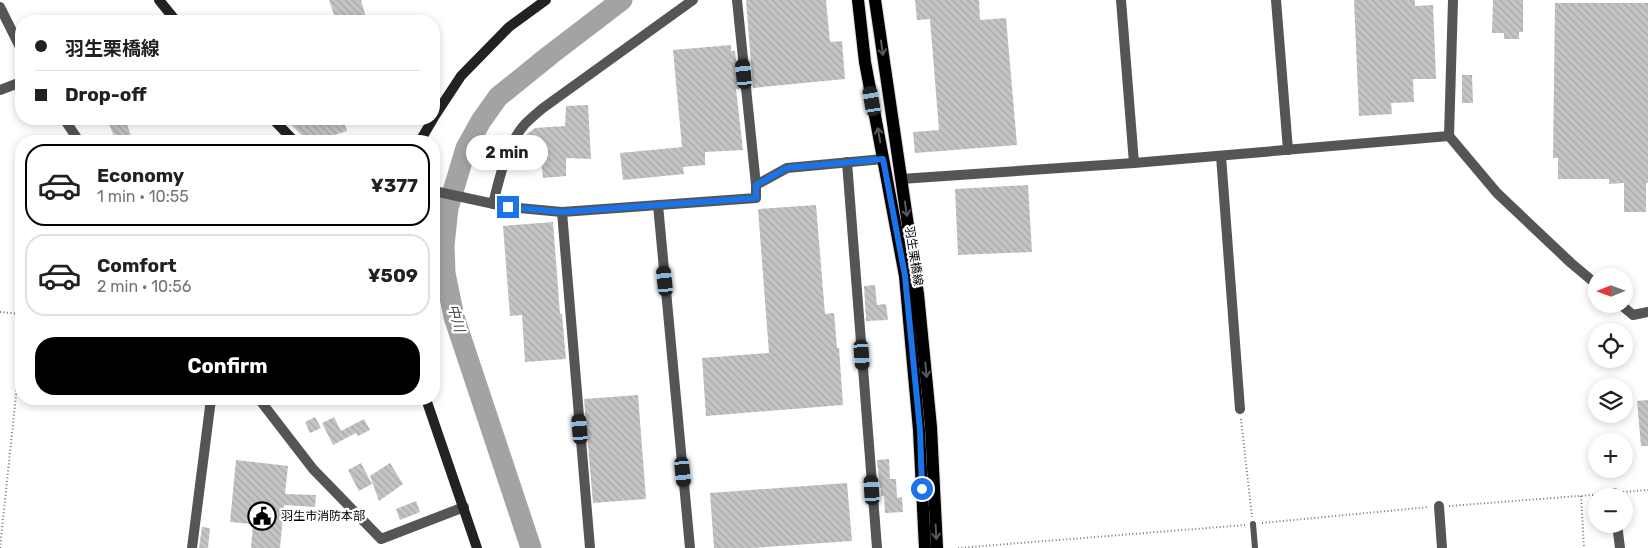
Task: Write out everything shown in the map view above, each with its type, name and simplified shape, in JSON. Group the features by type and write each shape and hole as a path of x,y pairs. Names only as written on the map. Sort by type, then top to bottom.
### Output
{"main road":[{"name":"羽生栗橋線","path":"858,0 865,62 905,276 920,430 925,548"},
{"name":"羽生栗橋線","path":"875,0 918,294 931,427 937,548"}],"street":[{"path":"159,0 171,15"},
{"path":"440,108 461,76 509,27 546,0"},
{"path":"494,204 501,171 508,152 524,125 543,108 694,0"},
{"path":"440,192 524,210 562,212 756,198 737,0"},
{"path":"1121,0 1134,163"},
{"path":"1276,0 1288,150"},
{"path":"1453,0 1449,136 1497,193 1588,277"},
{"path":"0,7 15,37"},
{"path":"0,90 15,84"},
{"path":"279,125 288,135"},
{"path":"901,180 1134,163 1449,136"},
{"path":"1221,156 1240,409"},
{"path":"756,185 787,168 883,159"},
{"path":"847,162 877,548"},
{"path":"658,205 690,548"},
{"path":"562,212 590,548"},
{"path":"1631,313 1633,315 1648,312"},
{"path":"192,548 210,405"},
{"path":"264,405 313,469 381,539 464,508"},
{"path":"428,405 478,548"},
{"path":"1439,506 1442,548"},
{"path":"1618,533 1620,548"}],"lane":[{"path":"1253,524 1255,548"}],"path":[{"path":"0,312 15,313"},
{"path":"0,548 15,405"},
{"path":"1240,409 1253,524"},
{"path":"1633,492 1648,490"},
{"path":"1581,496 1584,548"},
{"path":"958,548 1253,524 1439,506 1588,496"}],"building":[{"path":"329,0 361,0 365,15 334,15"},
{"path":"746,0 826,0 830,42 842,41 845,79 753,88"},
{"path":"915,0 979,0 980,20 1006,18 1017,145 915,153 913,132 939,130 930,19 917,20"},
{"path":"1354,0 1415,0 1415,6 1433,5 1436,79 1413,79 1414,102 1391,103 1392,114 1359,116"},
{"path":"1493,0 1523,0 1523,32 1519,32 1519,39 1504,39 1504,33 1492,33"},
{"path":"1555,3 1648,3 1648,183 1646,183 1646,212 1624,212 1624,183 1609,184 1609,179 1558,179 1558,158 1553,158"},
{"path":"731,45 731,51 735,51 739,89 736,89 743,150 705,152 705,165 683,167 684,174 623,180 620,153 682,147 673,50"},
{"path":"1462,75 1472,75 1473,103 1462,103"},
{"path":"588,105 591,159 566,158 566,176 543,178 541,160 521,160 526,135 535,128 565,126 566,106"},
{"path":"109,125 127,125 131,135 114,135"},
{"path":"291,125 345,125 347,131 334,135 302,135"},
{"path":"1028,185 1032,252 958,255 955,189"},
{"path":"816,205 825,314 834,313 837,348 839,348 843,405 706,416 702,358 769,353 758,209"},
{"path":"553,222 560,314 562,314 566,359 525,362 522,315 510,316 503,226"},
{"path":"875,285 877,305 886,304 888,320 866,321 864,286"},
{"path":"638,395 646,499 593,503 584,399"},
{"path":"1648,400 1648,446 1641,446 1637,401"},
{"path":"315,417 321,428 310,433 305,422"},
{"path":"334,417 341,431 364,419 370,430 358,436 356,433 333,445 322,423"},
{"path":"889,459 890,479 896,479 897,498 902,497 903,512 885,513 884,496 881,496 877,460"},
{"path":"236,460 288,466 285,494 316,495 315,507 284,505 280,548 251,548 253,524 230,522"},
{"path":"361,463 372,484 359,491 348,470"},
{"path":"390,463 403,484 379,501 370,476"},
{"path":"847,483 852,541 753,548 714,548 710,493"},
{"path":"416,501 420,512 400,520 396,509"},
{"path":"202,527 210,528 208,548 199,548"}],"waterway":[{"name":"中川","path":"531,548 454,317 445,273 444,245 448,208 466,148 481,121 498,97 622,0"}],"place":[{"name":"羽生市消防本部","path":"262,516"}],"route":[{"path":"508,207 524,210 562,212 756,198 756,185 787,168 883,159 905,276 920,430 922,489"}]}
